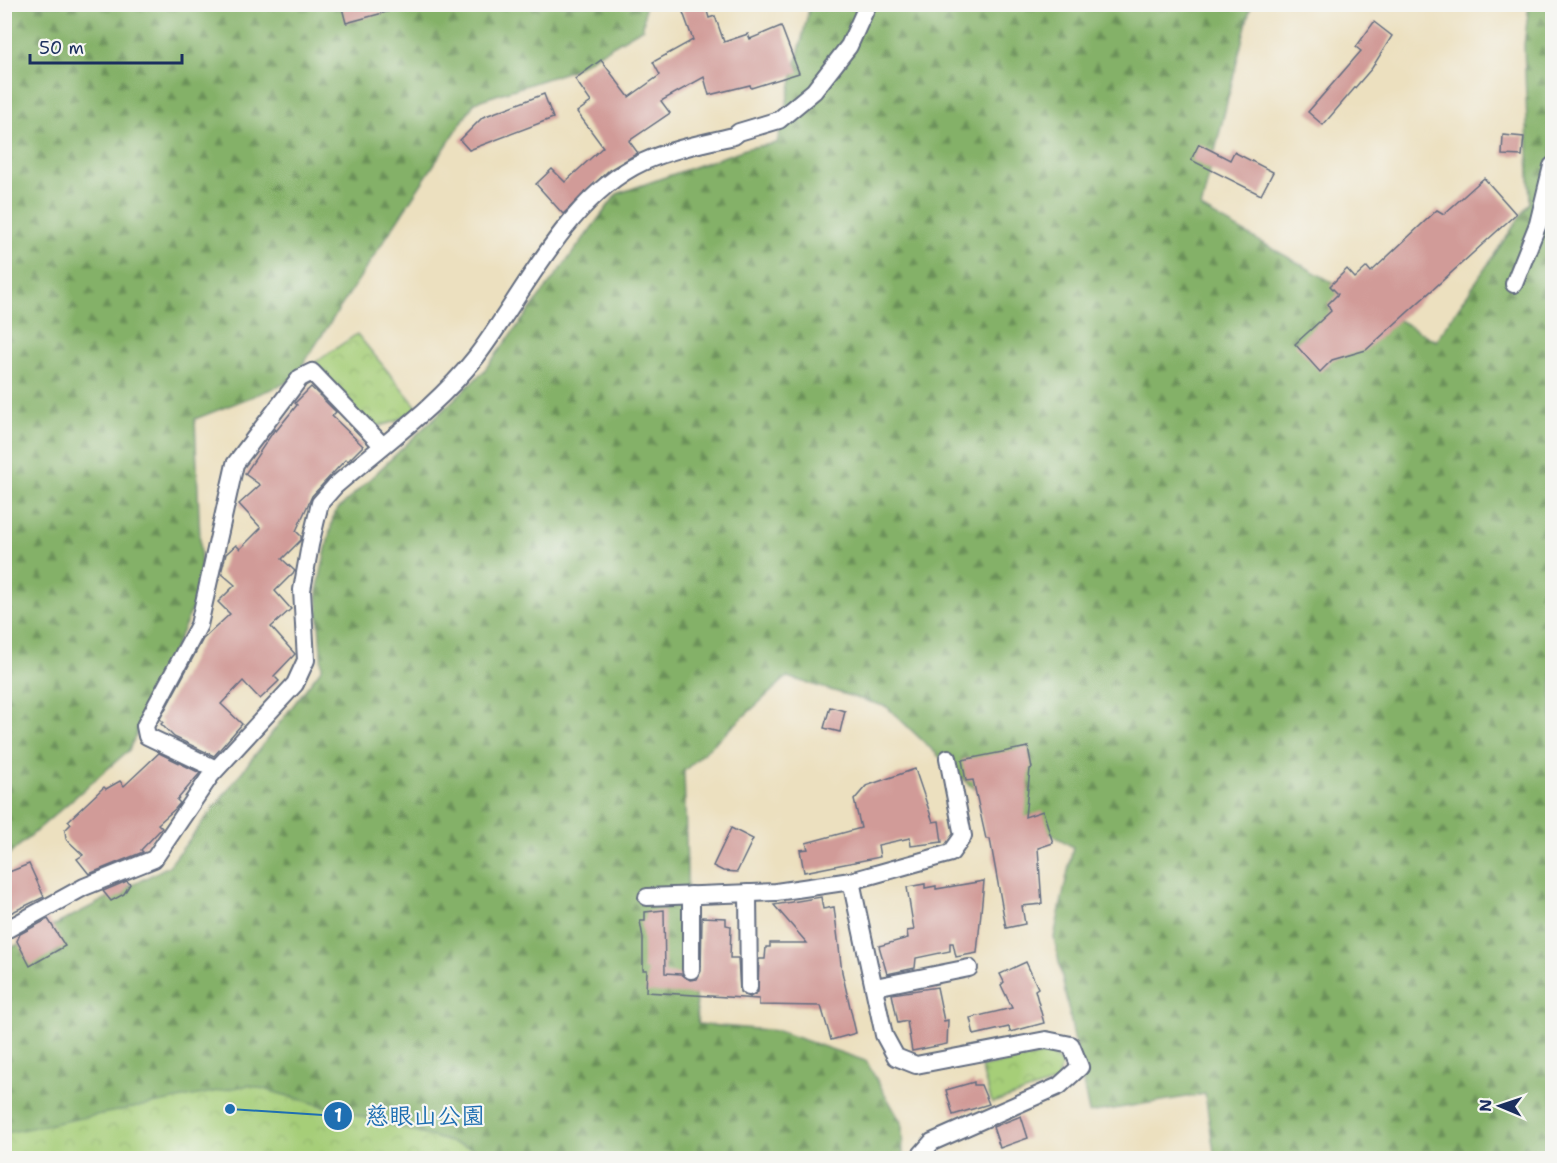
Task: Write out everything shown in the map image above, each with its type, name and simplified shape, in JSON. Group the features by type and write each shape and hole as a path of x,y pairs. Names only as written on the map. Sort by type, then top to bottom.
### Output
{"street":[{"path":"4,931 84,887 154,859 216,769 295,684 306,660 302,590 320,504 335,486 446,391 475,357 577,214 614,179 666,152 734,136 739,132 779,120 814,91 849,46 868,4"},
{"path":"1514,284 1538,224 1552,166"},
{"path":"216,769 147,736 145,726 200,625 235,464 300,378 312,372 382,445"},
{"path":"647,897 776,892 851,881 951,853 963,836 948,758"},
{"path":"851,881 884,1035 896,1057 916,1065 1046,1040 1071,1045 1080,1067 1059,1086 932,1142 918,1158"},
{"path":"748,892 749,987"},
{"path":"691,895 691,970"},
{"path":"875,987 969,968"}],"green space":[{"path":"5,5 645,5 643,28 570,71 475,102 292,381 195,419 202,587 129,750 5,858"},
{"path":"810,5 1251,5 1201,208 1436,341 1530,202 1524,45 1529,5 1552,5 1552,1158 1215,1158 1205,1094 1089,1113 1054,937 1073,847 968,784 887,707 787,677 684,771 689,936 698,1024 778,1031 866,1061 902,1124 903,1158 5,1158 5,951 169,866 322,668 317,591 334,513 483,372 617,194 748,148 777,143"},
{"path":"357,334 418,408 396,421 367,430 310,366"},
{"path":"1051,1053 1062,1064 1058,1081 992,1103 981,1067"},
{"path":"249,1085 507,1158 5,1158 5,1133"}],"building":[{"path":"341,4 393,4 394,10 346,23"},
{"path":"680,4 705,4 709,18 715,16 724,42 748,34 750,39 781,26 799,73 751,88 750,85 709,95 704,77 661,101 670,113 629,141 638,153 609,170 563,214 536,184 552,169 565,182 603,147 577,112 591,102 575,79 601,60 629,97 660,75 653,62 693,40"},
{"path":"1374,22 1392,36 1372,68 1323,125 1308,112 1361,51 1356,47"},
{"path":"544,94 553,118 469,150 460,140 483,117"},
{"path":"1503,135 1524,137 1522,156 1502,155"},
{"path":"1199,144 1230,160 1234,152 1273,172 1261,195 1191,160"},
{"path":"1484,178 1516,214 1366,350 1332,360 1320,372 1295,344 1331,311 1328,304 1338,294 1330,286 1347,269 1355,278 1367,267 1371,272 1437,210 1444,214"},
{"path":"311,387 336,412 332,416 363,446 348,461 346,459 312,496 296,531 301,536 301,540 282,559 295,571 275,591 291,609 271,627 295,654 274,676 279,681 260,699 243,681 221,704 242,724 214,756 174,737 161,724 163,722 160,719 203,639 230,614 218,602 235,585 221,573 226,554 236,545 240,549 261,528 239,504 260,485 245,474 275,429 276,431 297,405 295,403"},
{"path":"830,707 845,711 840,732 824,728"},
{"path":"1028,747 1032,768 1030,769 1025,817 1043,811 1053,843 1038,848 1042,904 1022,906 1025,924 1006,928 990,839 986,839 973,780 966,781 962,760"},
{"path":"159,753 200,773 177,800 180,803 158,824 162,828 141,850 143,852 89,874 77,859 83,855 66,839 65,830 71,824 68,821 104,787 106,789 120,781 124,786"},
{"path":"915,769 933,822 939,821 942,842 911,846 910,838 878,845 880,857 804,872 800,850 808,849 806,843 861,828 854,800 866,786"},
{"path":"731,828 753,839 737,872 723,871 713,866"},
{"path":"29,864 44,897 4,916 4,874"},
{"path":"127,881 130,884 124,894 111,901 103,891"},
{"path":"984,881 977,953 956,957 953,943 950,943 950,951 916,958 915,968 887,974 879,946 908,938 907,931 914,930 907,887 925,884 925,888 936,886 936,889"},
{"path":"821,897 823,909 834,907 842,972 856,1033 831,1040 821,1006 759,1005 759,999 646,992 647,970 643,970 643,938 640,921 645,921 645,912 664,910 665,973 681,974 690,980 697,979 701,971 702,917 726,918 726,925 731,926 730,958 738,958 740,992 750,997 758,992 759,959 765,959 766,947 770,947 770,943 807,943 774,905"},
{"path":"48,919 65,946 30,966 17,941 20,934"},
{"path":"1026,962 1038,988 1035,990 1044,1023 1010,1032 1009,1027 974,1035 970,1018 1012,1008 1001,985 1004,982 1000,974"},
{"path":"937,987 944,1021 948,1020 947,1044 912,1051 907,1021 898,1023 892,994"},
{"path":"974,1082 974,1085 981,1085 989,1104 953,1115 946,1090"},
{"path":"1021,1116 1028,1138 1000,1148 993,1127"}],"place":[{"name":"慈眼山公園","path":"230,1109"}]}
